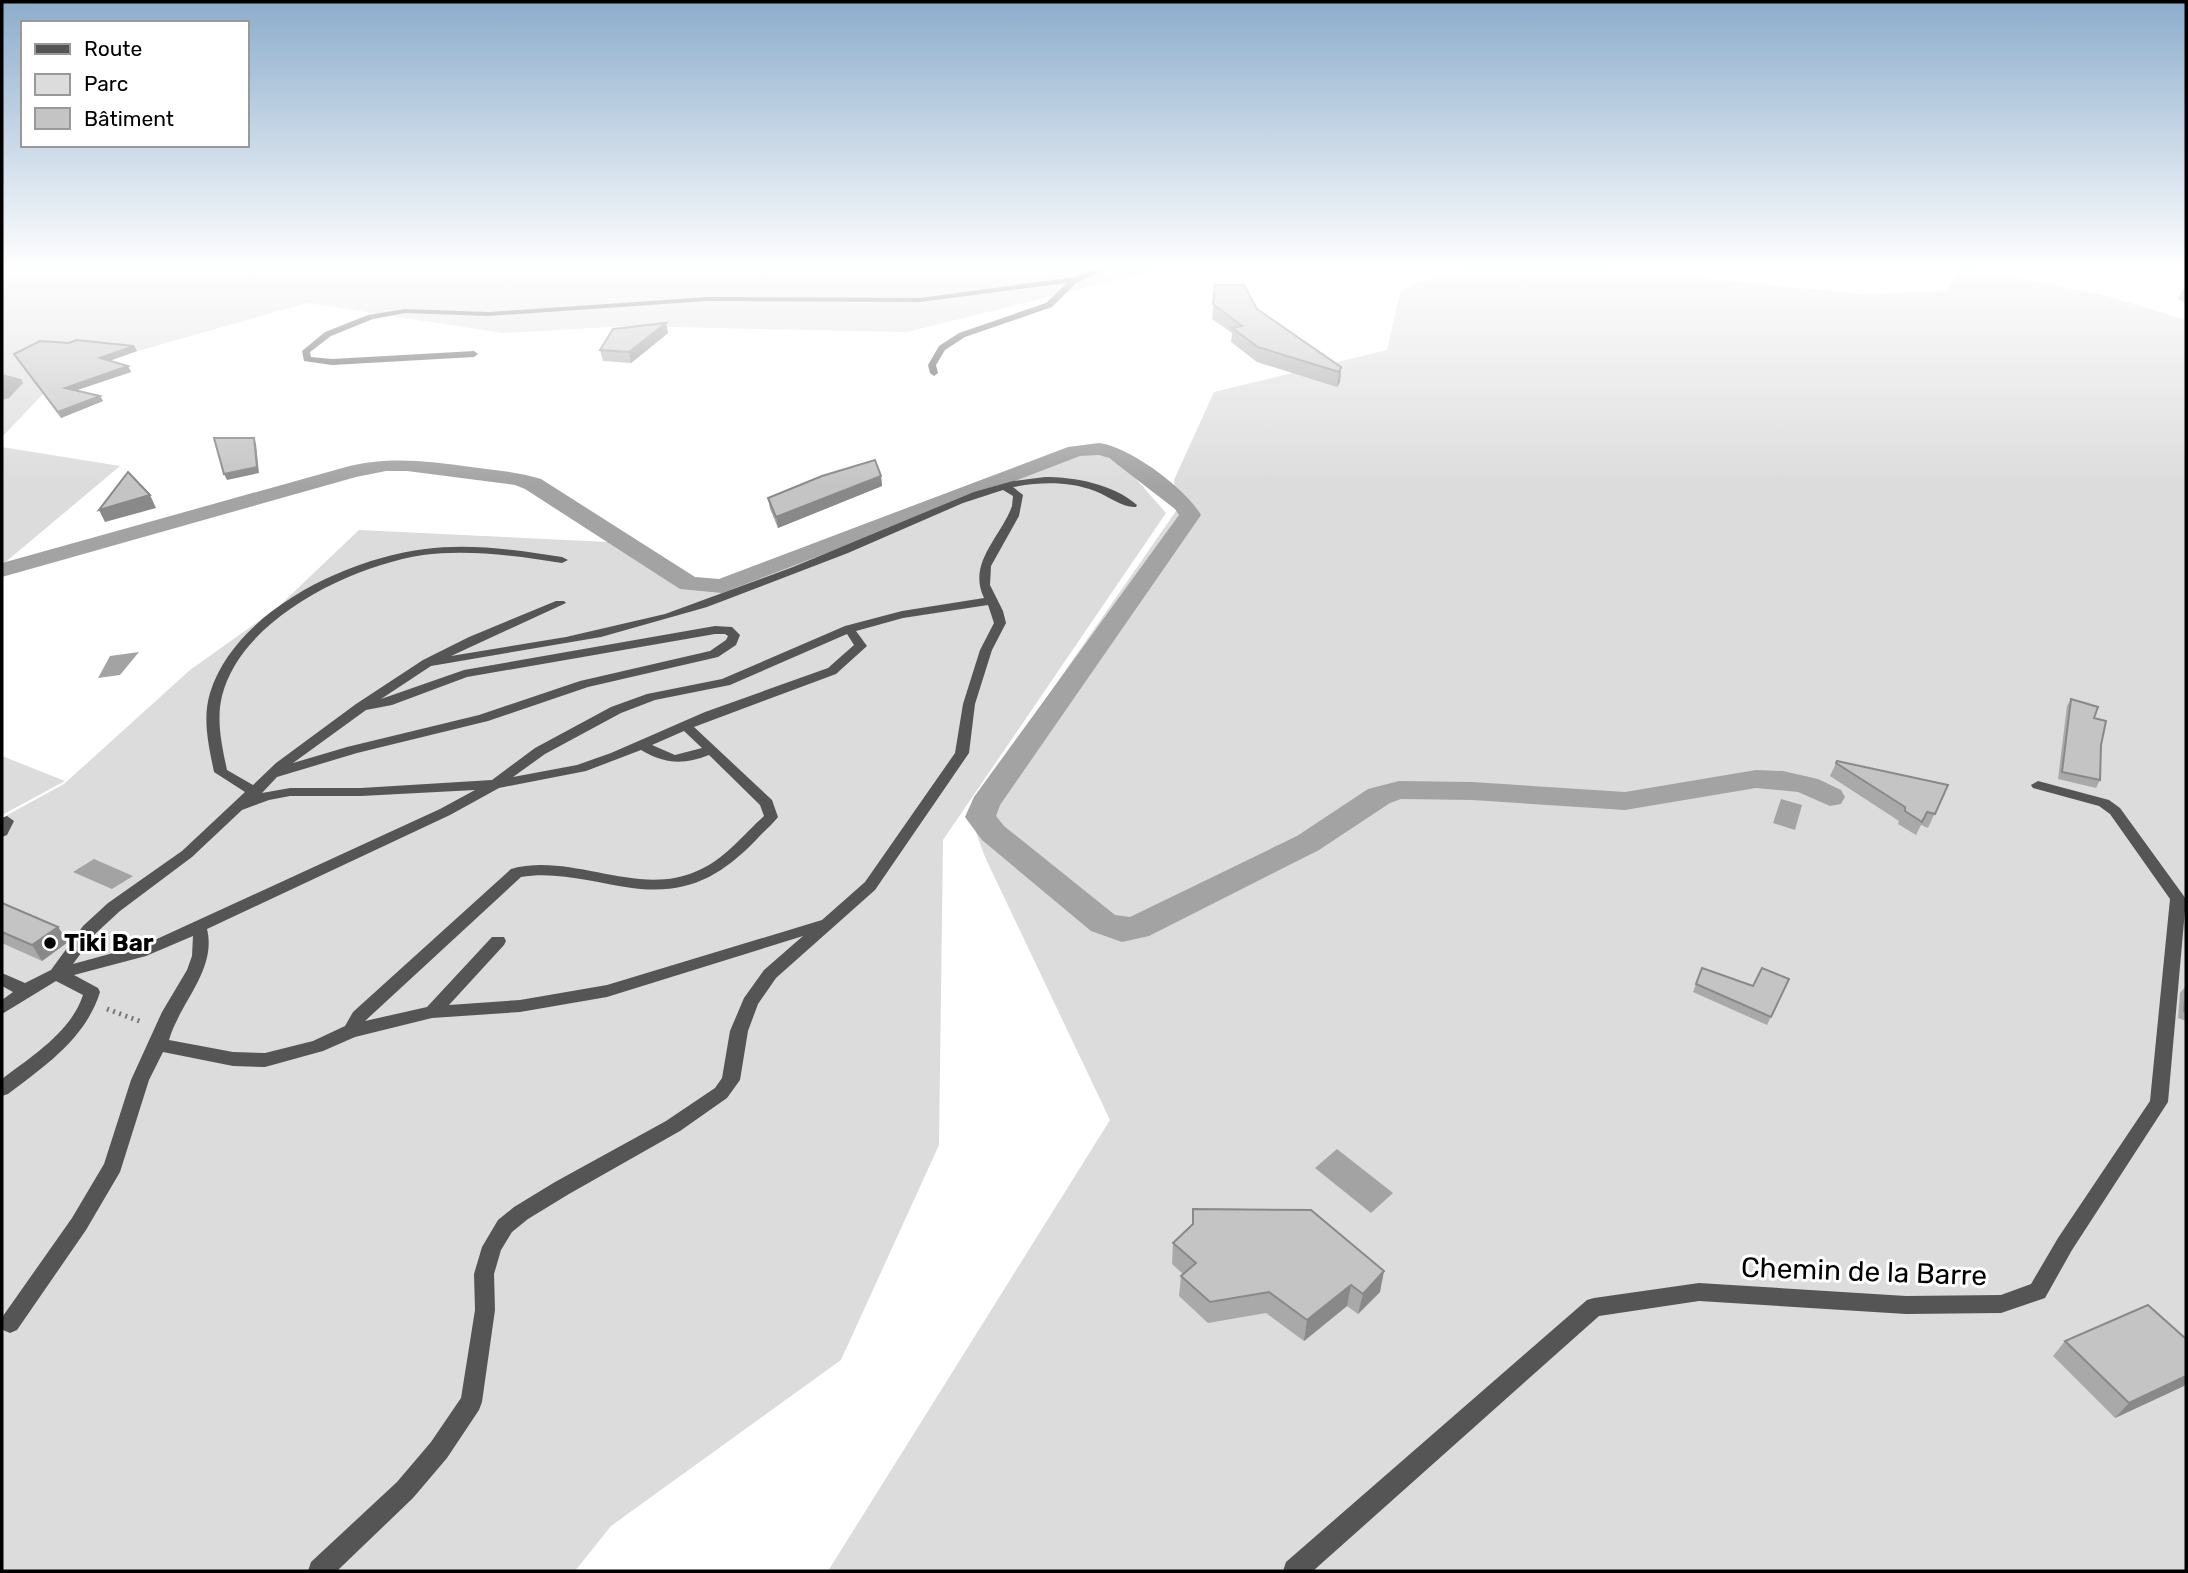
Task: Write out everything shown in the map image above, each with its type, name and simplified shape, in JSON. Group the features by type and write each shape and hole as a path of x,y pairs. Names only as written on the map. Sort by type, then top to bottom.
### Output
{"street":[{"path":"321,339 306,351 307,359 332,362 474,354"},
{"path":"934,373 932,365 942,348 955,339"},
{"path":"427,663 586,638 654,620 711,602 953,505 1006,487 1055,478 1109,491 1132,505"},
{"path":"320,1571 405,1490 439,1450 471,1402 485,1310 484,1274 492,1247 505,1226 554,1193 673,1126 720,1093 732,1080 739,1031 750,1002 770,974 870,886 962,753 969,704 986,650 1000,623 997,609 989,601 984,576 992,550 1018,505 1018,495 1006,487"},
{"path":"255,792 221,772 212,736 215,702 227,668 243,646 281,609 300,596 349,572 422,552 506,551 562,560"},
{"path":"2,1008 57,974 127,958 199,929 284,886 366,851 495,784 540,751 616,710 652,697 726,682 849,629 902,615 989,601"},
{"path":"57,974 89,930 114,907 187,854 273,774 361,707 427,663 473,640 560,604"},
{"path":"241,806 266,796 290,792 361,792 495,784 581,768 832,671 861,646 849,629"},
{"path":"273,774 340,753 484,719 622,674 714,654 732,642 734,635 728,631 715,630 485,669 443,680 387,702 361,707"},
{"path":"351,1031 359,1016 516,873 533,869 558,869 668,885 693,879 713,869 771,817 767,803 686,726"},
{"path":"642,745 665,759 680,761 710,750"},
{"name":"Chemin de la Barre","path":"1295,1571 1594,1307 1699,1292 1906,1305 2001,1304 2038,1291 2064,1244 2159,1102 2178,899 2115,811 2104,803 2038,785"},
{"path":"161,1033 163,1045 248,1060 285,1056 351,1031 432,1012 520,1006 607,991 824,925"},
{"path":"10,1323 79,1224 113,1166 140,1080 202,955 205,942 199,929"},
{"path":"432,1012 498,941"},
{"path":"2,1089 81,1020 90,1003 92,992 57,974"},
{"path":"2,979 26,991"}],"path":[{"path":"90,1003 142,1022 161,1033"}],"green space":[{"path":"2,339 179,339 64,372 2,437"},
{"path":"1389,339 2186,339 2186,1571 828,1571 1110,1120 985,857 968,811 1176,511 1174,480 1214,392 1387,350"},
{"path":"2,447 120,466 2,565"},
{"path":"1081,453 1103,455 1129,471 1166,513 943,840 939,1145 841,1360 611,1526 575,1571 2,1571 2,818 64,784 190,670 277,608 359,530 609,542 683,587 695,590 726,590"},
{"path":"2,756 65,781 2,815"}],"shaded area":[{"path":"139,652 120,675 98,678 110,656"},
{"path":"1781,799 1802,805 1795,830 1773,823"},
{"path":"94,859 133,876 112,889 73,872"},
{"path":"1337,1149 1393,1193 1371,1213 1315,1168"}],"building":[{"path":"607,339 645,339 629,352 600,350"},
{"path":"1248,339 1301,339 1341,367 1339,372 1258,347"},
{"path":"76,340 134,346 100,358 128,366 65,388 100,396 58,412 14,354 40,341 69,343"},
{"path":"214,438 254,438 257,467 224,474"},
{"path":"875,460 881,476 776,517 768,498 822,476"},
{"path":"128,472 150,495 99,510"},
{"path":"2071,699 2098,707 2094,718 2106,721 2101,745 2100,780 2062,772"},
{"path":"1837,761 1948,785 1935,814 1927,812 1922,822 1905,811 1905,807 1836,763"},
{"path":"2,903 58,927 32,945 2,932"},
{"path":"1702,968 1753,986 1762,968 1789,979 1771,1017 1696,984"},
{"path":"1193,1209 1311,1210 1384,1271 1363,1294 1351,1285 1307,1320 1269,1292 1210,1302 1181,1276 1196,1263 1173,1243 1193,1224"},
{"path":"2148,1305 2186,1339 2186,1376 2129,1403 2065,1341"}],"waterway":[{"path":"2,379 14,383 2,394"},
{"path":"2,570 353,471 386,465 407,465 518,479 533,484 689,584 722,586 1075,451 1099,449 1121,457 1184,505 1190,515 985,804 980,817 993,833 1103,923 1122,930 1137,928 1308,843 1379,796 1399,790 1472,791 1625,801 1756,779 1783,780 1807,785 1830,797"}],"place":[{"name":"Tiki Bar","path":"50,943"}]}
